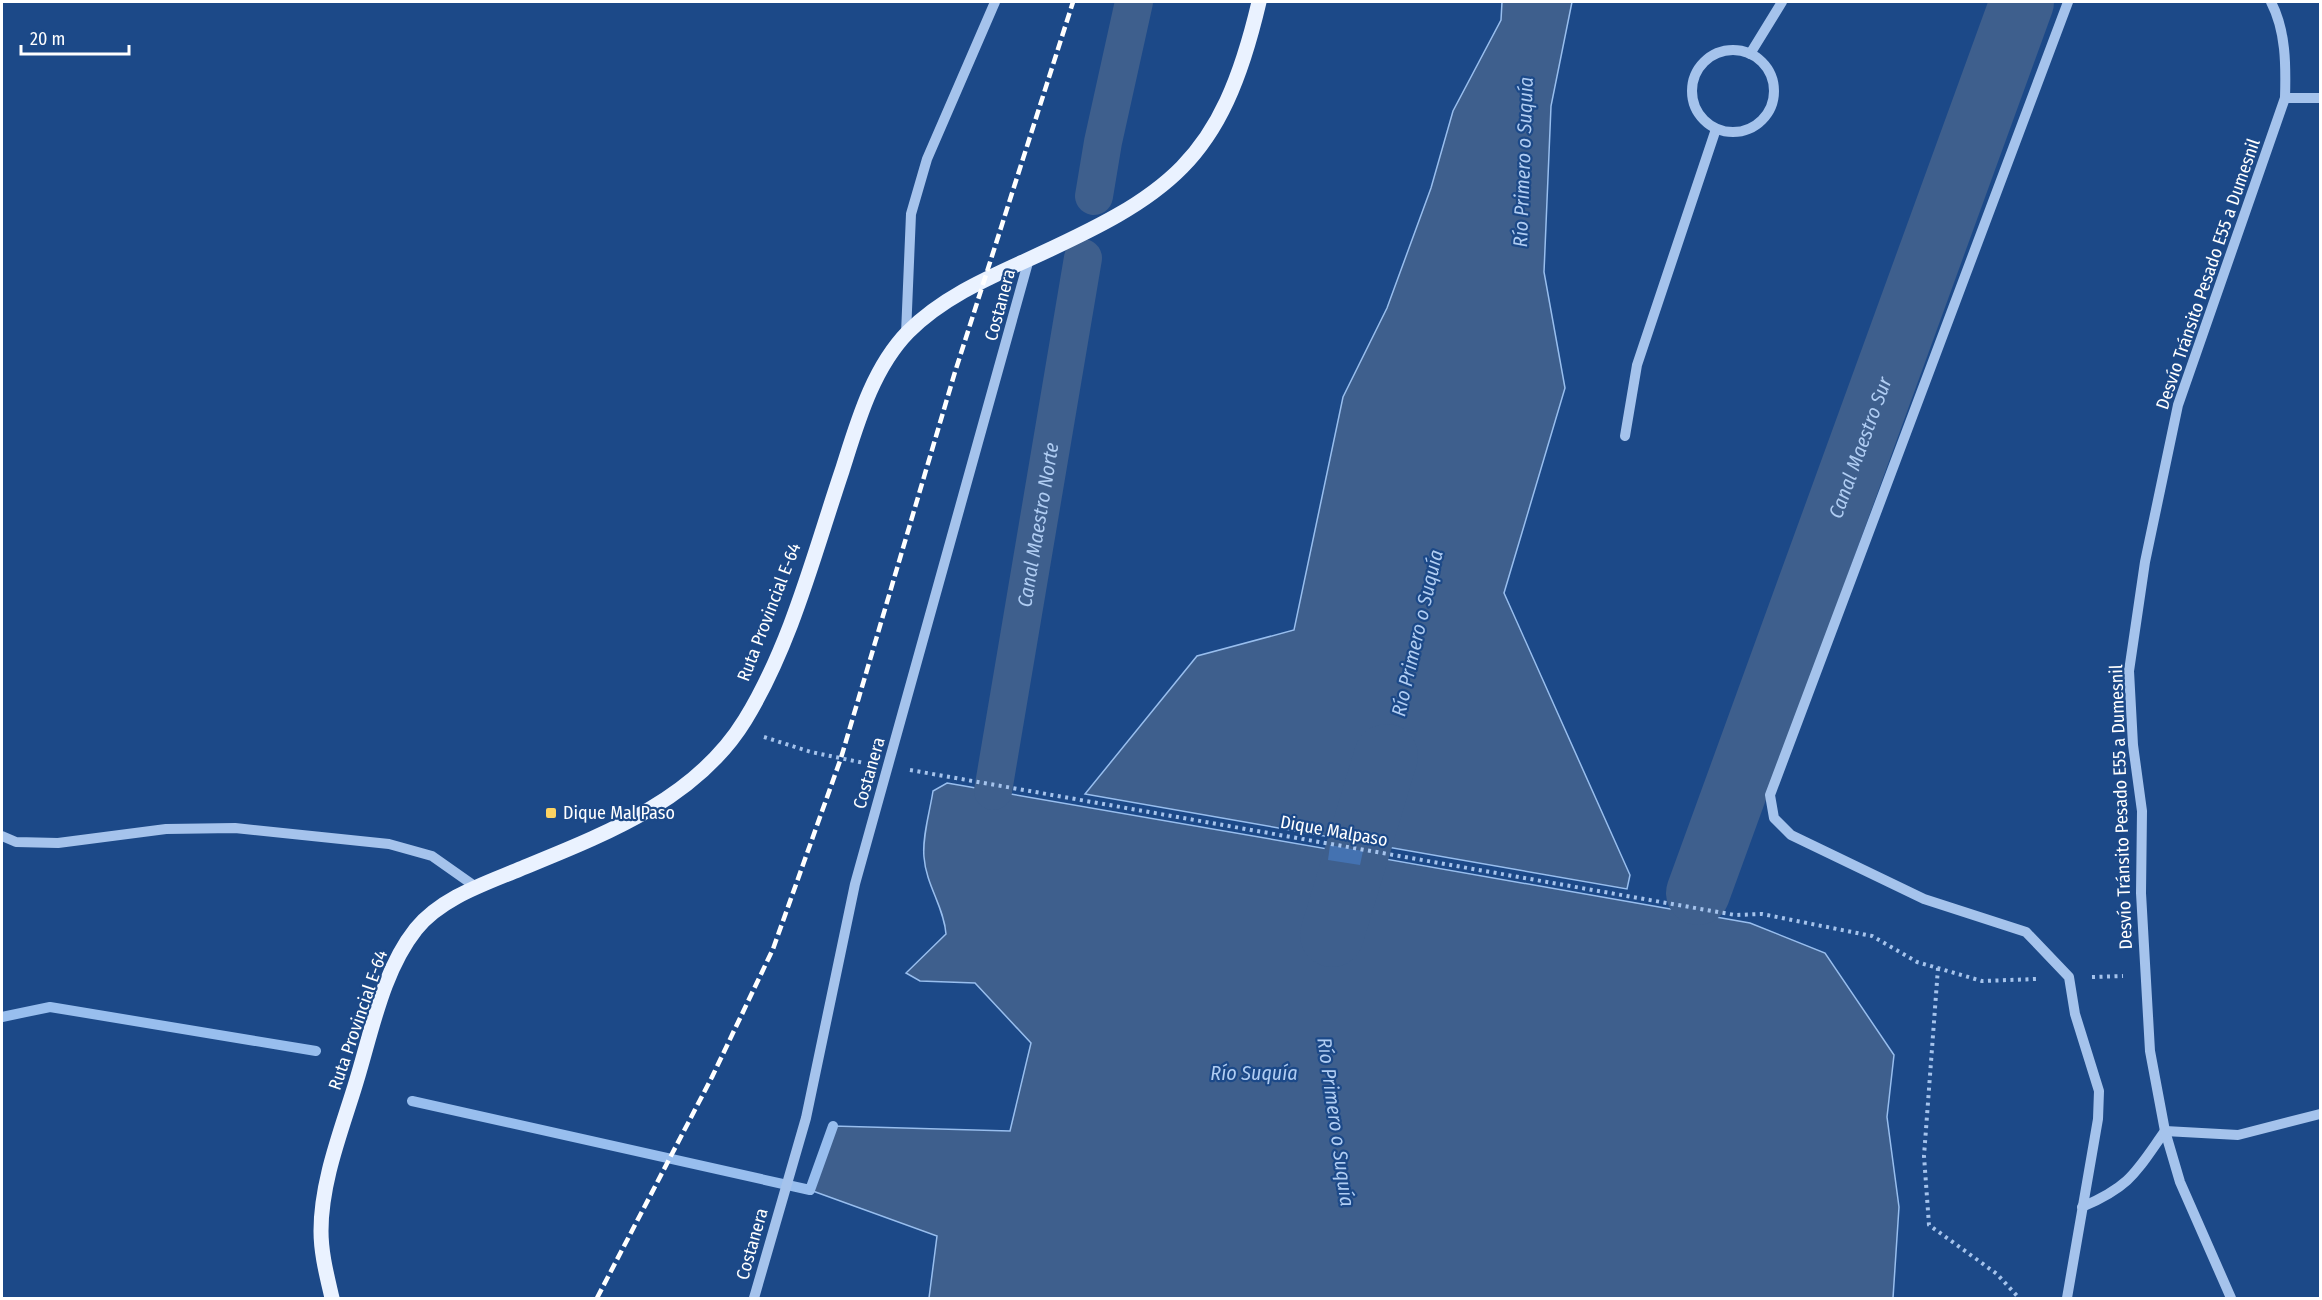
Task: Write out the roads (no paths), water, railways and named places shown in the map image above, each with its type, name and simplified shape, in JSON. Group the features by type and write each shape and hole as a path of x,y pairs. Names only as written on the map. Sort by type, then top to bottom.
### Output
{"main road":[{"name":"Ruta Provincial E-64","path":"332,1299 322,1253 321,1226 325,1193 341,1131 390,973 419,924 443,905 476,887 593,837 679,792 724,750 739,729 763,686 796,606 864,407 890,354 906,334 940,304 984,279 1111,220 1168,183 1191,160 1228,103 1240,72 1259,2"}],"street":[{"path":"906,334 910,214 927,159 994,2"},
{"path":"1750,54 1782,2"},
{"path":"2067,1299 2098,1119 2099,1090 2075,1014 2069,977 2026,932 1924,899 1791,835 1774,818 1770,795 2068,2"},
{"name":"Desvío Tránsito Pesado E55 a Dumesnil","path":"2231,1299 2180,1182 2165,1131 2150,1051 2141,893 2142,811 2133,745 2129,671 2135,618 2178,405 2285,98 2284,48 2279,18 2271,2"},
{"path":"1725,51 1750,54 1762,62 1770,74 1774,88 1770,108 1757,125 1744,131 1730,132 1716,129 1705,122 1698,112 1692,87 1696,75 1703,64 1725,51"},
{"path":"2285,98 2320,98"},
{"path":"1625,436 1637,365 1716,129"},
{"name":"Costanera","path":"754,1299 758,1278 806,1118 855,884 1029,259"},
{"path":"2,836 16,842 58,843 166,829 235,828 389,844 432,856 476,887"},
{"path":"2082,1207 2112,1194 2130,1180 2165,1131 2238,1135 2320,1114"}],"water":[{"path":"1502,2 1572,2 1551,106 1544,272 1565,388 1504,593 1630,875 1627,889 1085,794 1197,656 1294,630 1343,397 1387,308 1431,188 1453,111 1501,20"},
{"name":"Río Suquía","path":"947,783 1328,849 1327,860 1361,866 1363,855 1750,923 1825,953 1894,1055 1887,1117 1899,1207 1893,1298 929,1298 937,1236 810,1190 833,1126 1010,1131 1031,1043 975,983 920,981 906,973 946,934 945,924 925,867 924,849 933,791"}],"waterway":[{"name":"Canal Maestro Norte","path":"1094,196 1103,142 1134,2"},
{"name":"Canal Maestro Sur","path":"1698,893 2022,2"},
{"name":"Canal Maestro Norte","path":"993,791 1083,258"},
{"name":"Río Primero o Suquía","path":"1332,935 1386,756"},
{"path":"2,1017 50,1007 316,1051"},
{"path":"412,1101 810,1190 833,1126"}],"railway":[{"path":"597,1298 712,1077 773,949 841,758 955,372 1073,2"}],"place":[{"name":"Dique Mal Paso","path":"551,813"}]}
